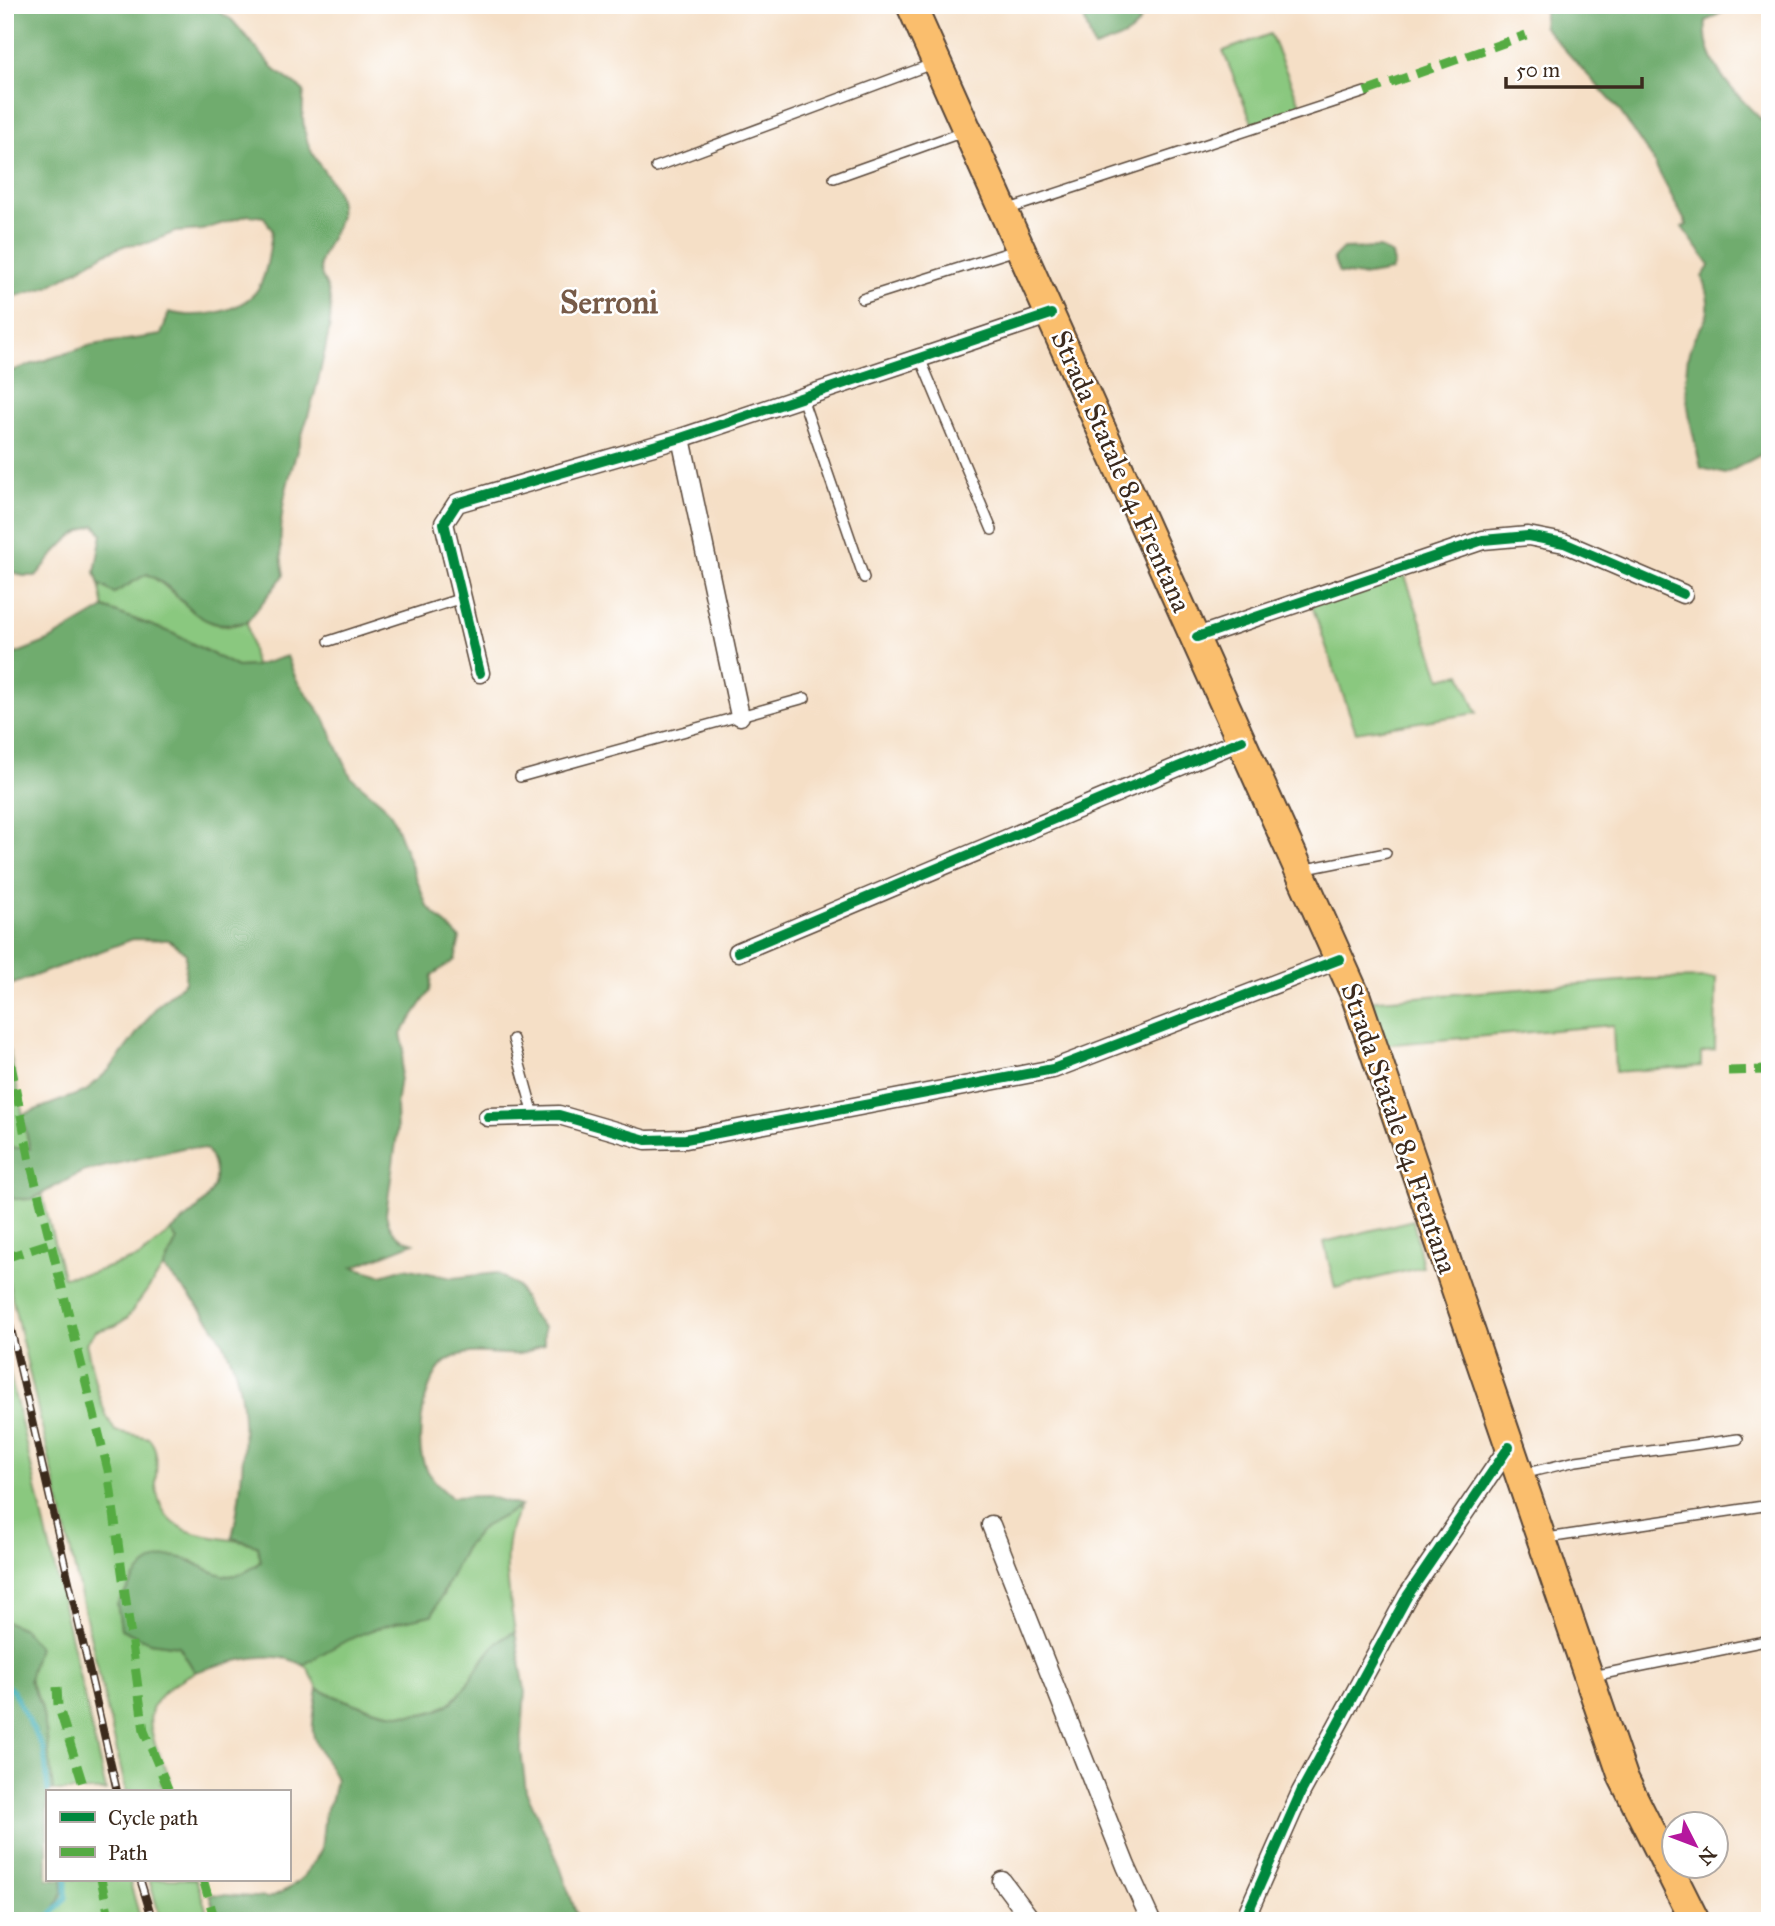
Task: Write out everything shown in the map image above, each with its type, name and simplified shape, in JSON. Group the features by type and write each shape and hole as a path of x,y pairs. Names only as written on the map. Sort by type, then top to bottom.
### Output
{"main road":[{"name":"Strada Statale 84 Frentana","path":"911,5 1197,637 1356,997 1623,1777 1695,1921"}],"street":[{"path":"480,673 444,523 457,503 681,438 1051,314"},
{"path":"681,438 740,716"},
{"path":"1197,637 1483,540 1528,536 1564,543 1683,594"},
{"path":"738,952 1242,740"},
{"path":"488,1117 562,1116 646,1140 686,1139 1039,1071 1340,959"},
{"path":"1244,1921 1301,1793 1408,1595 1509,1447"},
{"path":"991,1525 1126,1866 1151,1921"},
{"path":"1002,1881 1032,1921"}],"lane":[{"path":"656,167 937,62"},
{"path":"1004,210 1365,92"},
{"path":"834,178 968,130"},
{"path":"862,299 1021,249"},
{"path":"919,358 992,530"},
{"path":"803,398 864,578"},
{"path":"329,641 462,598"},
{"path":"520,777 805,698"},
{"path":"1301,870 1386,853"},
{"path":"513,1039 534,1115"},
{"path":"1520,1475 1576,1461 1738,1439"},
{"path":"1541,1539 1770,1505"},
{"path":"1588,1677 1770,1640"}],"green space":[{"path":"5,5 208,5 232,20 275,70 304,91 303,117 307,142 336,191 340,206 339,221 320,264 329,294 330,322 314,395 285,494 281,520 284,575 247,622 227,624 200,617 161,582 147,574 114,593 99,584 95,572 102,534 95,525 69,539 36,576 23,576 5,569 5,373 92,345 161,335 169,312 202,315 225,310 246,301 262,281 272,230 264,217 248,215 202,230 175,232 148,243 126,245 106,253 48,287 5,299"},
{"path":"1076,5 1143,5 1139,23 1134,29 1094,48 1084,18"},
{"path":"1545,5 1736,5 1706,21 1706,37 1716,67 1725,80 1770,128 1770,450 1725,474 1701,468 1686,390 1690,350 1707,316 1707,294 1702,277 1710,265 1682,227 1687,225 1651,157 1617,107 1543,26"},
{"path":"1270,34 1301,106 1253,125 1223,51"},
{"path":"1380,248 1392,255 1394,264 1391,271 1362,276 1339,273 1333,258 1342,249"},
{"path":"1404,573 1441,679 1461,674 1477,713 1356,732 1311,603"},
{"path":"147,574 166,586 194,612 214,624 228,626 247,622 255,666 237,667 172,633 104,608 99,584 114,593"},
{"path":"104,608 172,633 237,667 255,666 287,656 296,679 324,718 351,777 383,804 392,816 427,906 460,938 455,960 432,975 430,991 401,1034 404,1048 396,1106 397,1135 386,1214 395,1233 414,1243 353,1267 381,1275 405,1268 452,1278 497,1273 518,1287 532,1315 544,1328 544,1344 525,1352 467,1353 450,1359 441,1366 428,1392 421,1424 421,1453 424,1464 429,1474 451,1497 486,1496 521,1506 482,1528 465,1548 432,1615 365,1633 303,1665 277,1657 263,1657 235,1661 195,1672 179,1646 149,1642 121,1629 117,1604 143,1569 163,1557 191,1561 229,1576 244,1572 261,1561 257,1545 232,1538 243,1447 241,1399 237,1377 224,1344 209,1321 163,1268 177,1240 171,1231 201,1206 213,1187 215,1176 207,1150 187,1147 82,1172 32,1199 14,1199 5,1192 5,1147 30,1149 22,1115 86,1091 110,1069 158,1005 185,982 186,954 169,940 133,939 5,987 5,658 48,641"},
{"path":"1716,978 1715,1050 1701,1053 1701,1066 1615,1072 1613,1025 1382,1045 1366,1001 1647,979"},
{"path":"5,1029 30,1149 5,1147"},
{"path":"5,1192 14,1198 23,1199 42,1194 63,1277 91,1273 139,1257 171,1231 177,1240 163,1268 127,1318 115,1326 96,1331 86,1343 97,1388 115,1431 149,1438 153,1444 156,1455 156,1485 160,1504 168,1518 193,1533 257,1545 261,1561 243,1573 227,1576 210,1571 191,1560 149,1642 179,1646 195,1672 162,1694 150,1717 155,1745 171,1780 160,1783 164,1790 126,1790 5,1267"},
{"path":"1413,1220 1423,1267 1335,1288 1324,1242"},
{"path":"5,1353 106,1790 53,1790 41,1705 29,1680 33,1657 24,1629 5,1621"},
{"path":"521,1506 509,1535 507,1551 508,1584 515,1632 489,1651 459,1695 445,1707 428,1713 409,1715 370,1709 318,1689 308,1668 303,1665 351,1636 393,1623 443,1596 468,1542 482,1528"},
{"path":"5,1621 24,1629 38,1647 29,1680 41,1705 53,1790 46,1790 46,1881 62,1881 63,1892 48,1921 5,1921"},
{"path":"515,1632 525,1690 521,1750 526,1791 558,1861 579,1921 218,1921 209,1894 269,1898 290,1888 304,1876 321,1851 325,1811 332,1799 336,1779 314,1737 313,1720 318,1689 370,1709 409,1715 428,1713 445,1707 459,1695 489,1651"},
{"path":"62,1881 130,1881 141,1921 48,1921 63,1892"},
{"path":"150,1881 197,1881 210,1921 161,1921"}],"waterway":[{"path":"5,1684 13,1691 44,1750 48,1790"},
{"path":"46,1921 66,1898 66,1881"}],"railway":[{"path":"5,1303 117,1790"},
{"path":"141,1881 153,1921"}],"marked path":[{"path":"1365,92 1526,35"},
{"path":"5,1035 30,1161 108,1470 144,1731 169,1790"},
{"path":"1728,1071 1770,1070"},
{"path":"5,1258 51,1243"},
{"path":"57,1687 58,1705 85,1790"},
{"path":"101,1881 110,1921"},
{"path":"204,1881 215,1921"}],"cycle path":[{"path":"480,673 444,523 457,503 681,438 1051,314"},
{"path":"1197,637 1483,540 1528,536 1564,543 1683,594"},
{"path":"738,952 1242,740"},
{"path":"488,1117 559,1115 646,1140 686,1139 1053,1069 1340,959"},
{"path":"1244,1921 1301,1792 1408,1595 1509,1447"}],"district":[{"name":"Serroni","path":"609,302"}]}
